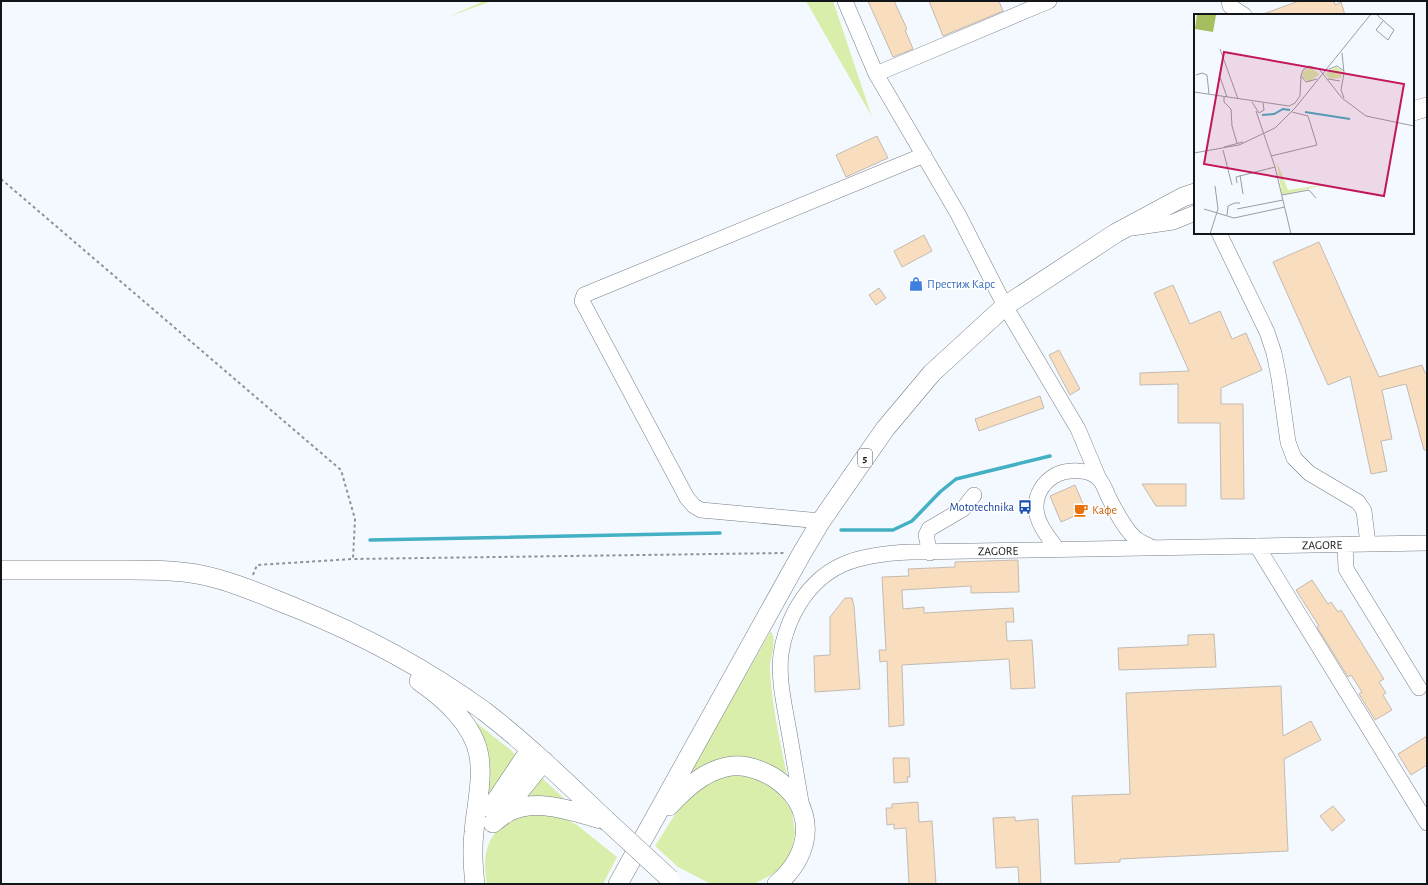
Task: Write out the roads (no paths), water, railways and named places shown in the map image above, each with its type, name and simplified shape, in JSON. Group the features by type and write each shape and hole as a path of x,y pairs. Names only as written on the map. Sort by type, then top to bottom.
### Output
{"main road":[{"name":"5","path":"618,884 802,553 821,521 885,429 928,379 1005,306 1121,230 1191,193"},
{"path":"1,570 156,570 202,575 248,588 336,624 385,648 454,690 485,713 537,756 674,882"},
{"path":"336,624 433,691 449,706 464,724 476,744 480,765 473,863 475,884"},
{"path":"493,823 537,756"},
{"path":"474,842 537,756"},
{"path":"650,828 680,795 707,774 726,767 747,767 766,774 786,787 803,810 805,835 803,847 793,868 777,884"},
{"path":"474,842 493,823 511,811 535,805 555,807 606,820"},
{"path":"610,884 632,858"}],"street":[{"path":"845,1 876,74 958,214 1005,306 1078,429 1099,479 1122,523 1133,537 1153,548"},
{"path":"876,74 1049,1"},
{"path":"1229,1 1230,6 1242,14"},
{"path":"821,521 701,510 694,506 687,498 582,301 583,297 584,294 924,155"},
{"path":"1121,230 1173,222 1194,213"},
{"path":"1219,234 1267,332 1274,353 1288,442 1294,458 1309,473 1358,502 1364,511 1368,544"},
{"path":"1058,550 1047,536 1038,518 1036,508 1041,488 1055,475 1072,470 1082,471 1099,479"},
{"path":"930,552 926,536 929,529 963,509 974,495"},
{"name":"ZAGORE","path":"803,810 782,692 780,671 781,653 785,635 797,608 810,588 824,576 855,559 889,553 1427,543"},
{"path":"1345,544 1346,569 1419,688"},
{"path":"1257,546 1427,823"}],"waterway":[{"path":"841,530 893,530 912,521 940,492 956,479 1050,456"},
{"path":"370,540 720,533"}],"place":[{"name":"Престиж Карс","path":"916,284"},
{"name":"Mototechnika","path":"1025,507"},
{"name":"Кафе","path":"1081,510"}]}
